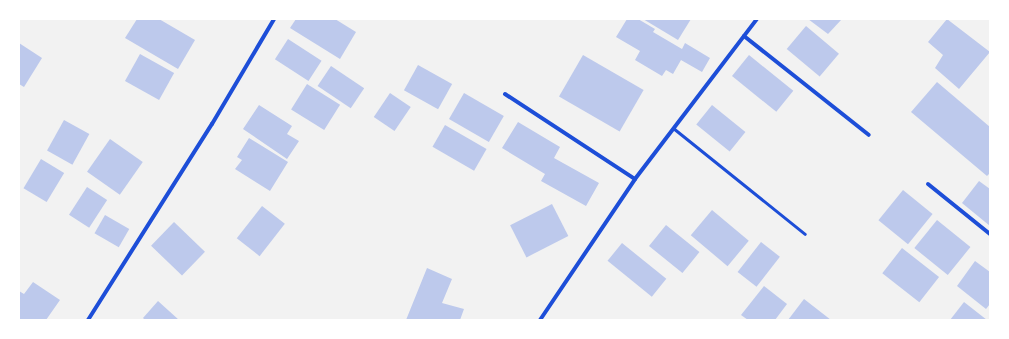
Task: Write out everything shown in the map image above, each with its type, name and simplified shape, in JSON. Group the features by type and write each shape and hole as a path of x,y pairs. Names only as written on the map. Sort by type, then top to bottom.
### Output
{"street":[{"path":"88,320 212,124 274,19"},
{"path":"540,320 635,179 757,19"},
{"path":"744,36 868,135"},
{"path":"505,94 635,179"},
{"path":"928,184 990,234"}],"lane":[{"path":"673,128 805,234"}],"building":[{"path":"137,19 159,19 195,40 178,69 125,38"},
{"path":"296,19 335,19 356,32 340,59 290,28"},
{"path":"627,19 638,19 655,29 653,32 682,49 685,43 710,58 702,72 681,60 673,74 666,70 662,76 635,60 640,51 616,37"},
{"path":"643,19 691,19 678,40"},
{"path":"808,19 842,19 828,34"},
{"path":"947,19 990,52 959,89 935,68 943,55 928,42"},
{"path":"806,26 839,54 820,77 787,49"},
{"path":"288,39 322,61 308,81 275,59"},
{"path":"19,43 42,58 24,87 19,84"},
{"path":"140,54 174,73 159,100 125,81"},
{"path":"583,55 644,90 620,132 559,97"},
{"path":"749,55 793,91 776,112 732,76"},
{"path":"418,65 452,84 438,109 404,90"},
{"path":"331,66 364,88 351,108 318,86"},
{"path":"937,82 990,127 990,173 987,176 911,112"},
{"path":"307,84 340,105 324,130 291,109"},
{"path":"390,93 411,107 395,131 374,117"},
{"path":"464,93 504,116 489,142 449,119"},
{"path":"259,105 292,126 287,134 299,141 287,159 243,129"},
{"path":"712,105 745,132 730,151 696,124"},
{"path":"64,120 89,134 72,165 47,151"},
{"path":"518,122 560,147 554,158 599,183 586,206 541,181 545,174 502,148"},
{"path":"445,125 487,149 474,171 432,147"},
{"path":"249,138 288,162 270,191 235,169 242,160 237,157"},
{"path":"110,139 143,162 120,195 87,172"},
{"path":"41,159 64,173 47,202 23,188"},
{"path":"979,181 990,189 990,226 962,203"},
{"path":"87,187 107,200 89,228 69,215"},
{"path":"903,190 933,214 908,244 878,220"},
{"path":"552,204 568,236 526,257 510,225"},
{"path":"262,206 285,224 260,256 237,238"},
{"path":"712,210 749,241 728,266 691,235"},
{"path":"105,215 129,229 119,247 94,233"},
{"path":"937,220 970,247 948,275 914,248"},
{"path":"174,222 205,252 182,276 151,246"},
{"path":"666,225 699,252 682,273 649,246"},
{"path":"761,242 780,257 757,287 738,272"},
{"path":"622,243 666,279 652,297 608,261"},
{"path":"902,248 939,277 919,302 882,273"},
{"path":"975,261 990,272 990,304 986,309 957,286"},
{"path":"427,268 452,279 442,303 464,309 460,320 406,320"},
{"path":"33,282 60,300 46,320 19,320 19,291 24,294"},
{"path":"764,286 787,304 775,320 748,320 741,315"},
{"path":"804,299 831,320 788,320"},
{"path":"158,301 179,320 145,320 143,318"},
{"path":"964,302 987,320 950,320"}]}
